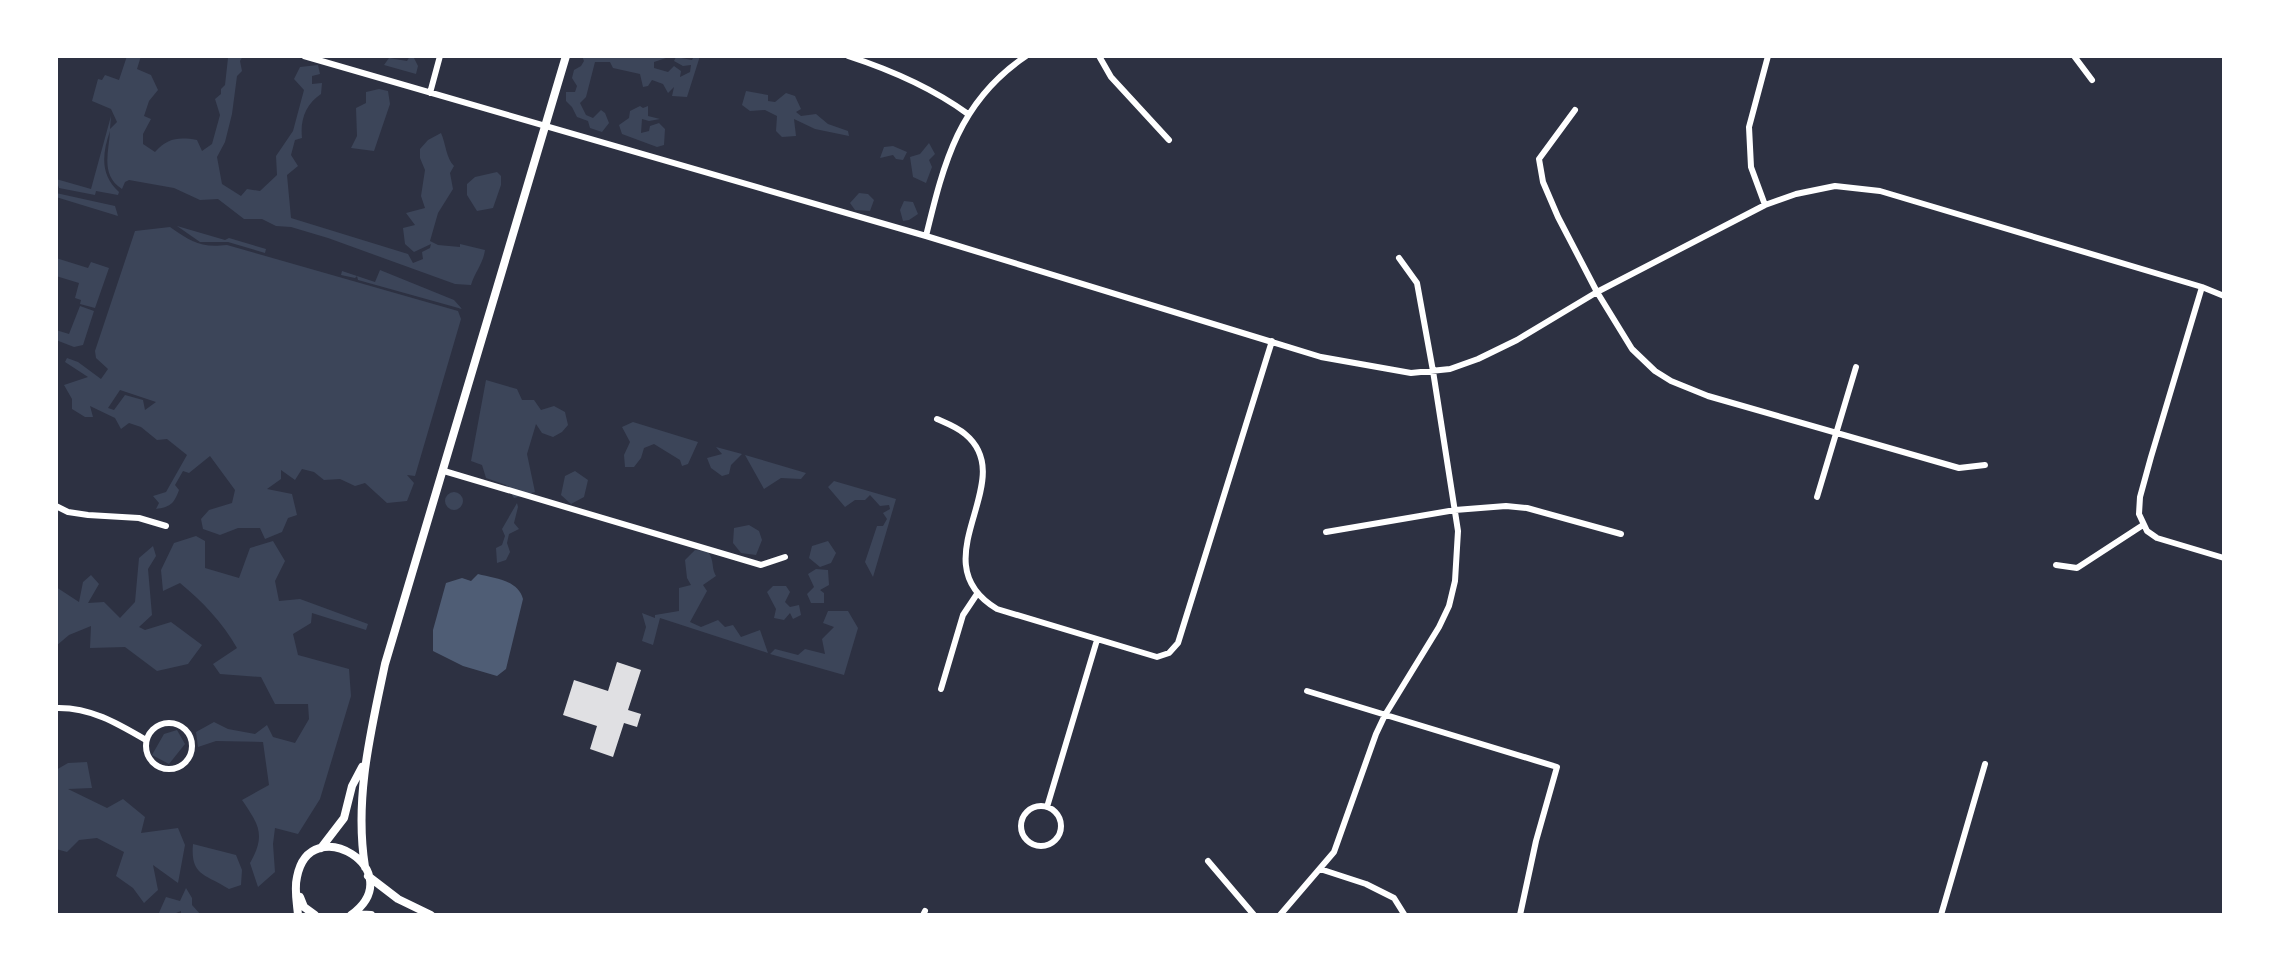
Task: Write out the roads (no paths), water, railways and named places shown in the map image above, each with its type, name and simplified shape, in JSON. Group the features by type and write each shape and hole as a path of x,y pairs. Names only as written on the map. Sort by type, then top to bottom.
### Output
{"street":[{"path":"304,56 926,236 1321,357 1411,373 1450,369 1478,359 1517,340 1597,292 1765,205 1796,194 1835,186 1880,191 2224,296"},
{"path":"430,93 440,56"},
{"path":"351,915 359,909 368,893 360,834 365,796 364,763 385,664 566,56"},
{"path":"848,56 917,82 943,95 968,114"},
{"path":"926,236 954,138 968,114 997,79 1026,56"},
{"path":"1099,56 1111,77 1169,140"},
{"path":"1765,205 1751,167 1749,127 1768,56"},
{"path":"2074,56 2092,80"},
{"path":"1575,110 1539,159 1543,182 1597,292 1632,349 1655,371 1708,396 1959,468 1985,465"},
{"path":"1280,915 1334,852 1385,715 1449,606 1458,556 1455,510 1417,283 1399,258"},
{"path":"2202,287 2140,497 2139,514 2143,525 2157,538 2224,558"},
{"path":"937,419 964,433 973,443 982,463 980,491 963,563 977,594 997,609 1157,657 1169,653 1178,643 1272,341"},
{"path":"1817,497 1856,367"},
{"path":"444,471 761,565 785,557"},
{"path":"56,506 68,512 139,518 166,526"},
{"path":"1326,532 1455,510 1506,506 1527,508 1621,534"},
{"path":"2056,565 2077,568 2143,525"},
{"path":"941,689 963,615 977,594"},
{"path":"1047,807 1097,640"},
{"path":"1307,691 1557,767 1536,841 1520,915"},
{"path":"56,708 93,712 146,740"},
{"path":"172,723 188,733 192,746 189,758 179,767 159,767 146,753 146,740 153,728 172,723"},
{"path":"298,915 296,889 301,865 321,848 344,818 352,786 364,763"},
{"path":"1941,915 1985,764"},
{"path":"1034,807 1047,807 1061,821 1059,835 1050,844 1036,845 1025,838 1022,820 1034,807"},
{"path":"321,848 347,850 398,899 431,915"},
{"path":"1208,861 1254,915"},
{"path":"1320,869 1366,884 1394,898 1404,914"},
{"path":"296,889 304,907 315,915"},
{"path":"351,915 371,915"}]}
